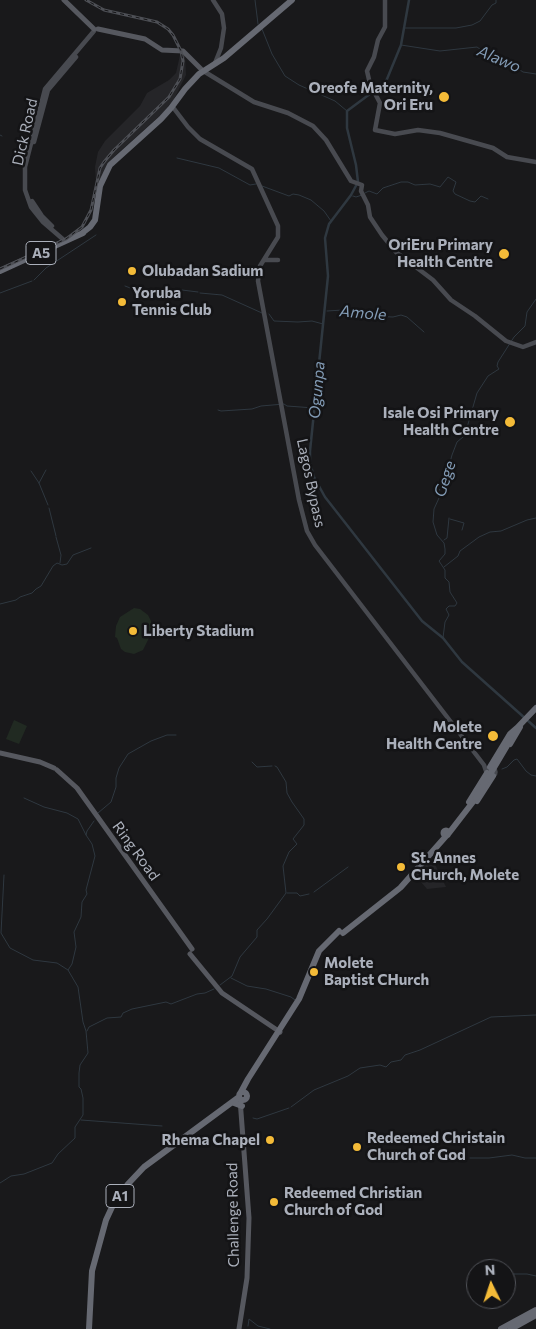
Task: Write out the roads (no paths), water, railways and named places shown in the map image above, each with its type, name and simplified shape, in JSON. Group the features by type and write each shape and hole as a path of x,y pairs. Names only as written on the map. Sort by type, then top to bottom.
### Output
{"highway":[{"name":"A5","path":"0,271 81,234 94,222 100,186 108,168 173,106 204,72 228,57 293,0"},
{"name":"A5","path":"215,65 262,27"},
{"name":"A1","path":"91,1329 94,1278 108,1222 114,1207 145,1169 241,1099 300,997 319,950 398,886 446,833 476,798 510,738 536,709"},
{"path":"466,810 510,734 519,727"},
{"name":"A1","path":"280,1030 300,1002 322,952 341,932"},
{"path":"274,1039 272,1026 280,1026 287,1019"},
{"name":"Challenge Road","path":"241,1099 280,1030"},
{"path":"501,1329 536,1310"},
{"path":"511,1329 536,1316"}],"main road":[{"path":"64,0 96,30 128,36 146,42 162,52 184,52 204,72 254,102 288,113 313,126 326,140 348,178 356,184 362,185 362,195 368,205 373,223 396,252 437,284 452,300 510,343 523,347 536,342"},
{"path":"68,0 96,30"},
{"path":"214,0 220,6 225,19 225,38 219,57 222,60"},
{"path":"214,0 222,14 224,28 222,46 214,62 215,65"},
{"path":"385,0 385,27 378,40 374,57 367,71 368,80 380,106 374,130 395,134 418,130 440,133 492,148 510,158 536,162"},
{"name":"Dick Road","path":"66,240 43,222 31,207 26,190 26,167 45,89 96,30"},
{"path":"244,96 244,102"},
{"name":"Lagos Bypass","path":"173,106 203,140 252,169 278,226 278,237 260,266 258,281 299,500 307,531 315,545 490,771"},
{"name":"Lagos Bypass","path":"203,140 248,164 256,173 280,226 279,238 261,269 260,284 308,530 316,544 490,771"},
{"path":"266,260 278,260"},
{"name":"Ring Road","path":"0,754 40,762 55,770 75,790 222,993 280,1030"},
{"name":"Challenge Road","path":"240,1329 249,1283 252,1239 241,1099"}],"waterway":[{"path":"255,0 258,24"},
{"name":"Ogunpa","path":"409,0 401,45 387,79 382,85 347,111 347,128 358,182 351,195 329,224 325,238 328,276 310,463 314,477 325,497 422,621 443,638 462,662 536,728"},
{"path":"405,28 456,28 472,25 480,21 492,5 496,3 496,0"},
{"path":"262,29 272,54 285,76 299,85 335,101 347,111"},
{"name":"Alawo","path":"401,45 440,51 477,47 490,56 495,55 503,63 511,64 523,72 536,74"},
{"path":"177,158 219,168 250,185 256,184"},
{"path":"365,193 369,191 377,194 383,188 401,182 415,185 430,184 440,187 448,177 456,182 453,191 455,194 475,202 481,196 488,199"},
{"path":"262,186 289,196 293,194 299,195 311,200 324,211 331,221"},
{"path":"353,196 362,195"},
{"path":"34,280 46,268 96,235"},
{"path":"0,293 32,281"},
{"path":"125,286 146,294 164,295 182,290 198,292"},
{"path":"200,293 222,295 262,313"},
{"name":"Gege","path":"443,638 445,622 449,615 446,609 449,606 455,606 457,603 450,592 449,582 445,578 445,570 439,561 445,554 445,549 444,543 437,535 433,522 434,509 457,442 466,431 477,393 488,376 499,369 497,366 498,362 514,337 525,326 527,312 536,299"},
{"name":"Amole","path":"327,311 343,310 366,316 393,317 401,315 407,317 424,332"},
{"path":"269,314 274,321 312,321 323,324"},
{"path":"218,410 252,409 261,406 284,404 287,406 314,408"},
{"path":"39,483 46,470"},
{"path":"31,471 39,483 48,505"},
{"path":"49,508 56,536"},
{"path":"444,540 447,538 449,518"},
{"path":"444,567 458,556 460,551 479,537 536,518"},
{"path":"450,519 464,523 462,530"},
{"path":"56,537 61,555 60,563"},
{"path":"0,604 32,593 41,586 53,566 57,563 67,564 73,555 91,548"},
{"path":"98,813 111,802 119,768 128,754 151,741 167,735 176,735"},
{"path":"502,769 517,759 526,771 536,776"},
{"path":"252,762 257,767 272,766"},
{"path":"220,985 232,976 240,957 257,937 257,930 286,893 283,866 289,852 297,844 293,839 304,825 304,819 287,793 286,782 275,766"},
{"path":"24,798 44,807 67,813 78,819 86,835"},
{"path":"0,1183 11,1176 24,1174 52,1163 58,1154 75,1138 75,1127 83,1115 83,1098 79,1087 79,1073 80,1065 88,1053 86,1031 78,987 68,970 72,964 76,947 74,932 81,917 82,902 87,894 86,890 95,856 92,844 86,835 94,821"},
{"path":"314,892 348,867"},
{"path":"4,875 1,933 10,948 33,960 57,963 68,970"},
{"path":"287,893 297,893 300,896 309,894"},
{"path":"231,978 247,986 266,989 295,1000"},
{"path":"87,1031 89,1027 107,1018 121,1017 123,1013 132,1009 166,1002 171,1004 214,989"},
{"path":"291,1107 314,1090 348,1076 360,1068 380,1065 386,1067 391,1062 401,1060 405,1055 491,1017 536,1015"},
{"path":"253,1118 257,1119 289,1108"},
{"path":"81,1120 162,1126"},
{"path":"470,1158 512,1155 536,1158"},
{"path":"516,1274 536,1276"},
{"path":"248,1326 249,1319 258,1326 270,1329"}],"railway":[{"path":"0,269 66,239 82,227 91,210 100,168 114,150 169,97 180,79 183,61 181,51 168,29 157,22 104,10 86,0"}],"place":[{"name":"Oreofe Maternity, Ori Eru","path":"444,97"},
{"name":"OriEru Primary Health Centre","path":"504,254"},
{"name":"Olubadan Sadium","path":"132,271"},
{"name":"Yoruba Tennis Club","path":"122,302"},
{"name":"Isale Osi Primary Health Centre","path":"510,422"},
{"name":"Liberty Stadium","path":"133,631"},
{"name":"Molete Health Centre","path":"493,736"},
{"name":"St. Annes CHurch, Molete","path":"401,867"},
{"name":"Molete Baptist CHurch","path":"314,972"},
{"name":"Rhema Chapel","path":"270,1140"},
{"name":"Redeemed Christain Church of God","path":"357,1147"},
{"name":"Redeemed Christian Church of God","path":"274,1202"}]}
